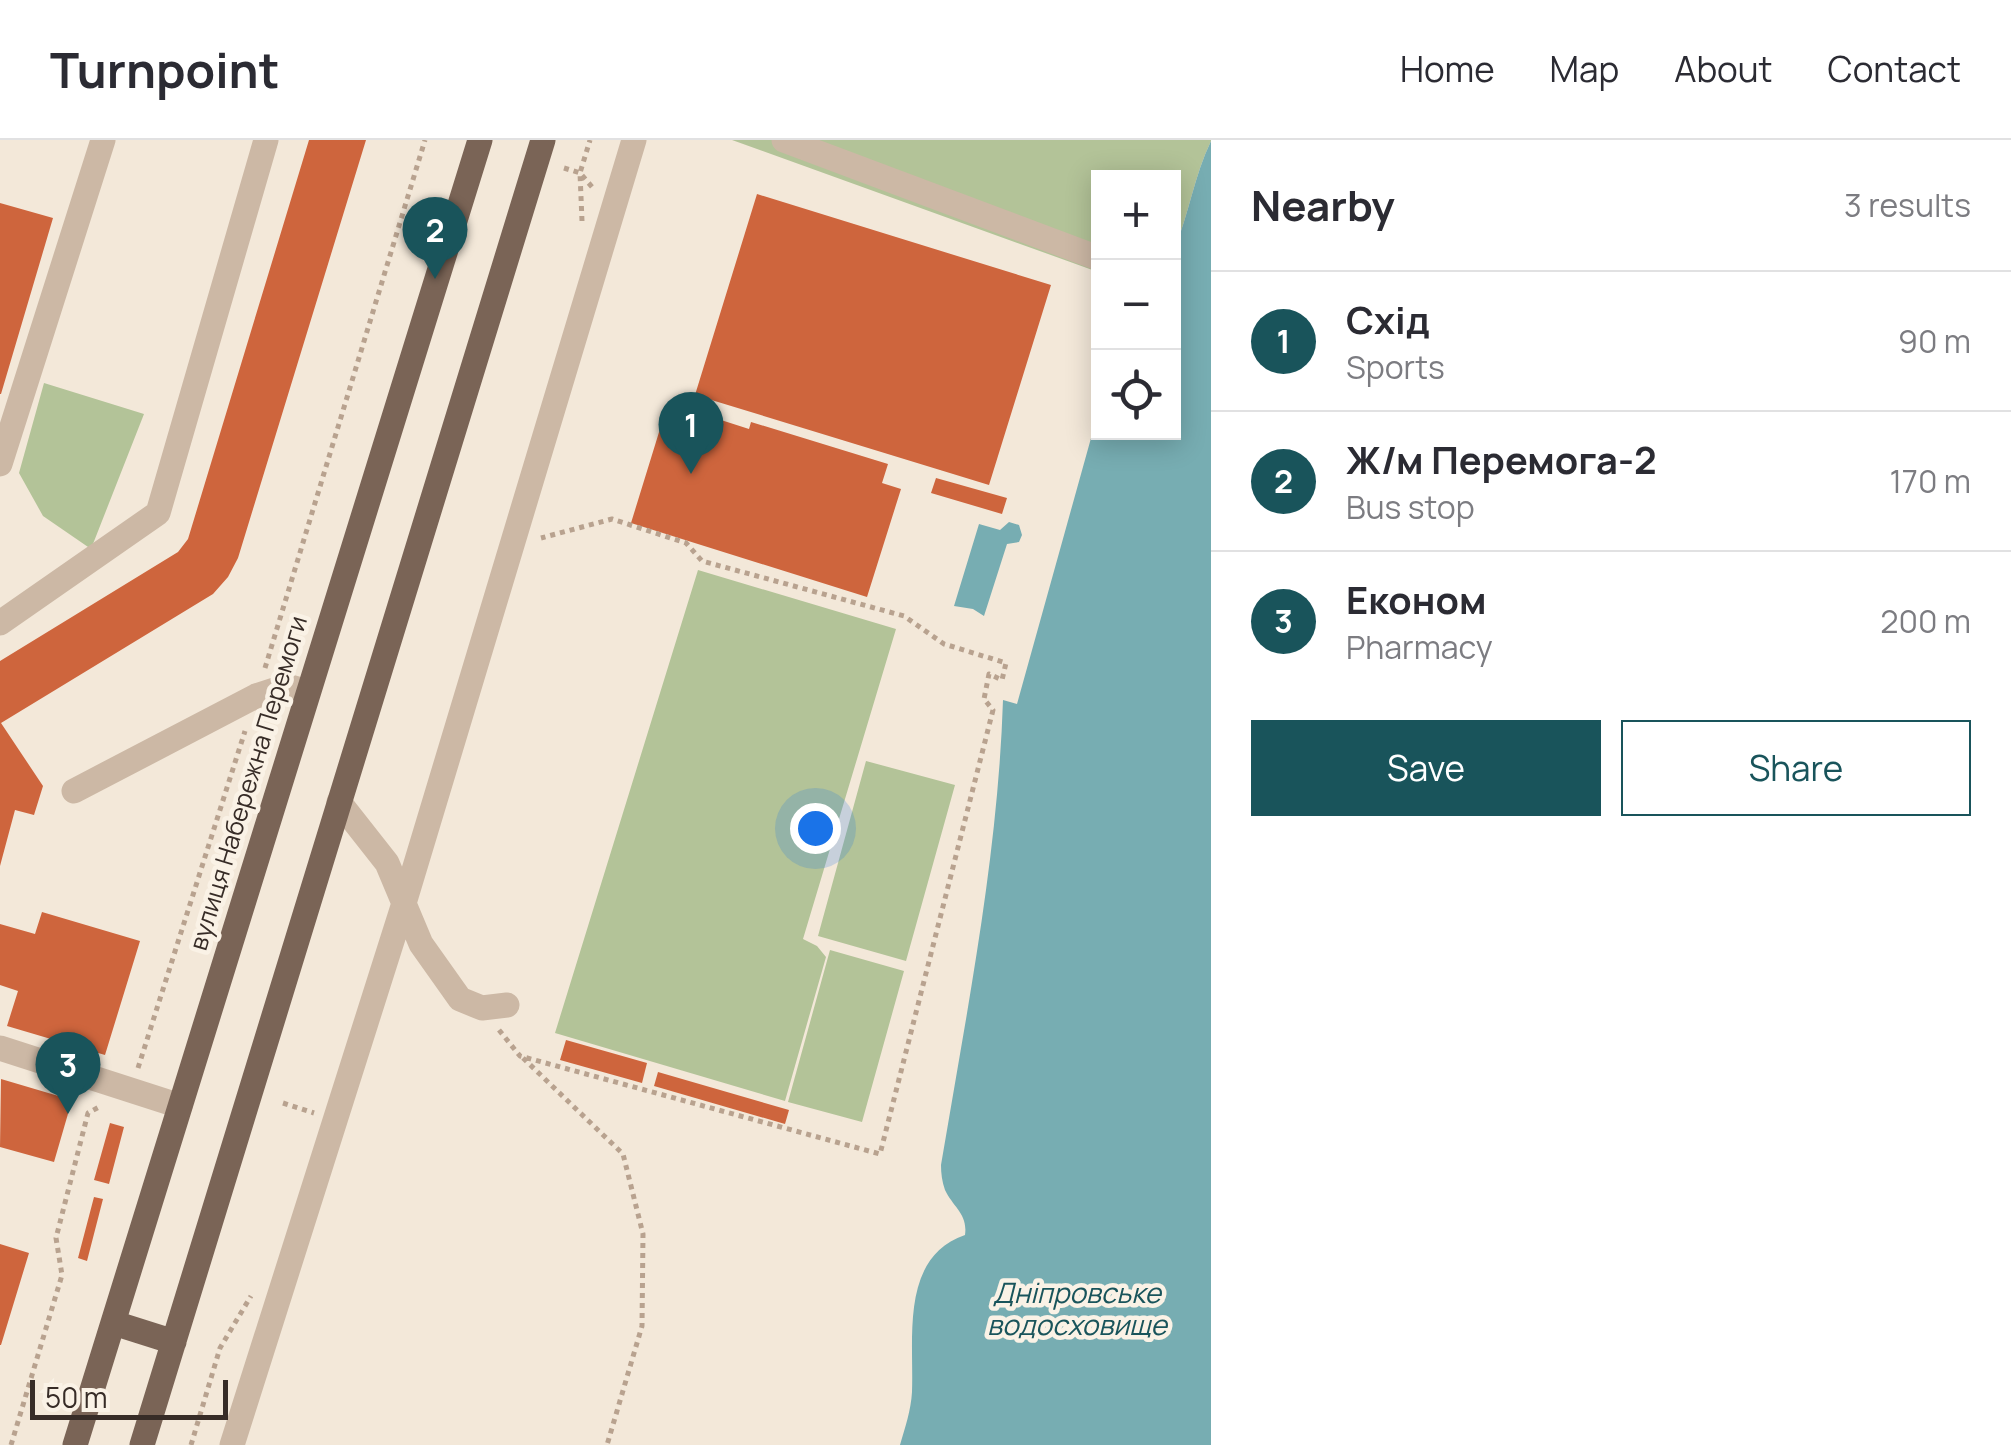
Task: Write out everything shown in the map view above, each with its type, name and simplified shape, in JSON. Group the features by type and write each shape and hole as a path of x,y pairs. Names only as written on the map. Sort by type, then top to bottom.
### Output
{"main road":[{"name":"вулиця Набережна Перемоги","path":"76,1445 480,140"},
{"path":"142,1445 544,140"},
{"path":"114,1324 174,1342"}],"street":[{"path":"0,464 102,140"},
{"path":"0,622 158,513 266,140"},
{"path":"232,1445 405,900 634,140"},
{"path":"784,140 1091,255"},
{"path":"74,790 256,696 287,686 308,692"},
{"path":"340,802 386,863 422,944 460,998 495,1006"},
{"path":"0,1048 180,1106"}],"path":[{"path":"11,1445 62,1275 56,1238 88,1113 129,1091 256,696 425,140"},
{"path":"582,232 580,173 590,140"},
{"path":"564,168 580,173 612,210"},
{"path":"511,546 612,519 686,543 702,560 904,616 944,644 1006,664 1002,680 989,674 984,699 993,710 880,1154 520,1056"},
{"path":"495,1006 520,1056 623,1154 643,1234 642,1326 607,1445"},
{"path":"191,1445 220,1348 258,1283"}],"green space":[{"path":"732,140 1211,140 1181,231 1181,170 1091,170 1091,269"},
{"path":"44,383 144,414 91,549 43,516 19,473"},
{"path":"698,570 896,629 803,939 817,946 826,957 785,1101 555,1033"},
{"path":"866,761 955,785 906,961 818,936"},
{"path":"830,950 904,971 862,1122 788,1102"}],"water":[{"name":"Дніпровське водосховище","path":"1211,141 1211,1445 900,1445 911,1399 913,1324 920,1280 944,1246 965,1235 962,1216 945,1190 941,1165 988,875 1003,700 1017,704 1091,438 1181,440 1181,231"},
{"path":"1009,522 1019,525 1022,535 1019,542 1007,544 984,616 973,609 954,606 979,524 1000,530"}],"building":[{"path":"309,140 366,140 238,558 213,594 1,723 43,786 34,815 15,810 0,866 0,661 178,552 188,539"},
{"path":"757,194 1051,285 989,485 695,395"},
{"path":"0,203 53,218 1,394 0,394"},
{"path":"668,403 749,429 751,422 888,464 882,483 901,489 867,597 631,523"},
{"path":"936,478 1007,498 1002,514 931,493"},
{"path":"42,912 140,941 105,1055 7,1026 18,991 0,985 0,924 35,934"},
{"path":"566,1040 647,1063 642,1083 560,1060"},
{"path":"658,1072 789,1110 785,1124 654,1086"},
{"path":"1,1079 72,1100 54,1162 0,1147"},
{"path":"110,1123 124,1127 109,1184 94,1180"},
{"path":"94,1197 103,1199 87,1261 78,1258"},
{"path":"0,1244 29,1253 1,1345 0,1345"}],"place":[{"name":"Ж/м Перемога-2","path":"435,279"},
{"name":"Схід","path":"691,474"},
{"name":"Економ","path":"68,1114"}]}
